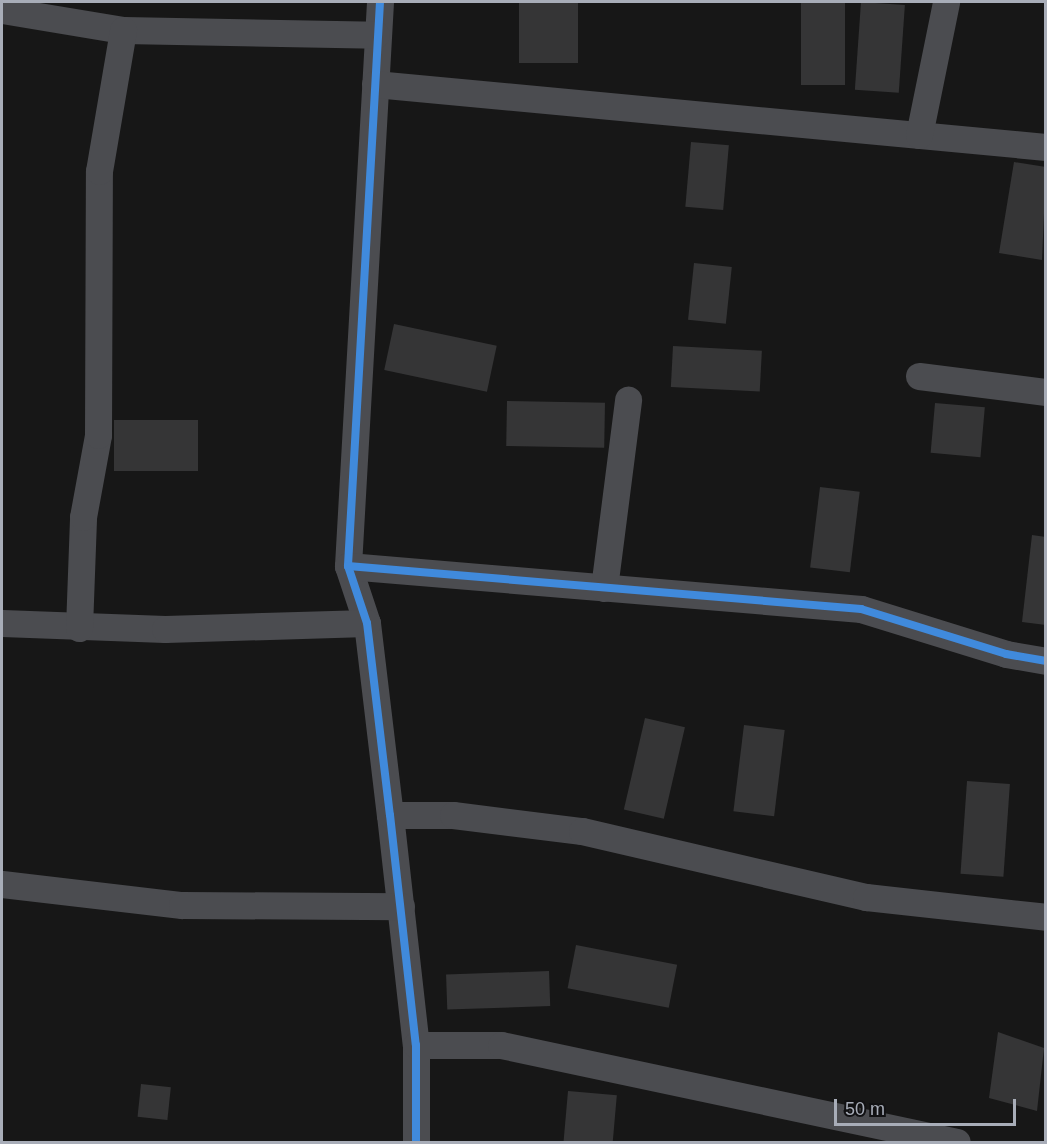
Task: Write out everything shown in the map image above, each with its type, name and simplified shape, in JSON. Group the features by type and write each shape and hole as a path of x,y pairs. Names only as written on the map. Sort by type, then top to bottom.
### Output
{"street":[{"path":"380,2 376,35 348,566 367,623 401,906 416,1045 416,1143"},
{"path":"919,135 946,2"},
{"path":"2,10 123,30 376,35"},
{"path":"79,628 83,517 98,435 99,171 123,30"},
{"path":"375,84 1046,147"},
{"path":"919,376 1046,392"},
{"path":"604,588 628,400"},
{"path":"348,566 861,609 1006,654 1046,661"},
{"path":"2,623 79,628 367,623"},
{"path":"390,815 453,815 582,831 866,897 1046,917"},
{"path":"2,884 182,905 401,906"},
{"path":"416,1045 501,1045 957,1143"}],"building":[{"path":"519,2 578,2 578,63 519,63"},
{"path":"801,2 845,2 845,85 801,85"},
{"path":"861,2 905,5 899,93 855,90"},
{"path":"691,142 729,145 723,210 685,207"},
{"path":"1014,162 1046,167 1042,260 999,253"},
{"path":"694,263 732,267 726,324 688,320"},
{"path":"394,324 497,346 487,392 384,370"},
{"path":"673,346 762,351 760,392 671,387"},
{"path":"507,401 605,403 604,448 506,446"},
{"path":"935,403 985,407 980,457 931,453"},
{"path":"114,420 198,420 198,471 114,471"},
{"path":"820,487 860,492 850,572 810,567"},
{"path":"1032,535 1046,537 1046,625 1022,622"},
{"path":"645,718 685,727 664,819 624,810"},
{"path":"744,725 785,730 774,816 733,811"},
{"path":"967,781 1010,784 1003,877 961,874"},
{"path":"576,945 677,965 669,1008 568,988"},
{"path":"549,971 550,1006 447,1010 446,975"},
{"path":"998,1032 1044,1048 1037,1111 989,1098"},
{"path":"141,1084 171,1087 167,1120 138,1117"},
{"path":"568,1091 617,1095 613,1142 564,1142"}],"cycle path":[{"path":"380,2 348,566 367,623 390,815 416,1045 416,1142"},
{"path":"348,566 861,609 1006,654 1046,661"}]}
